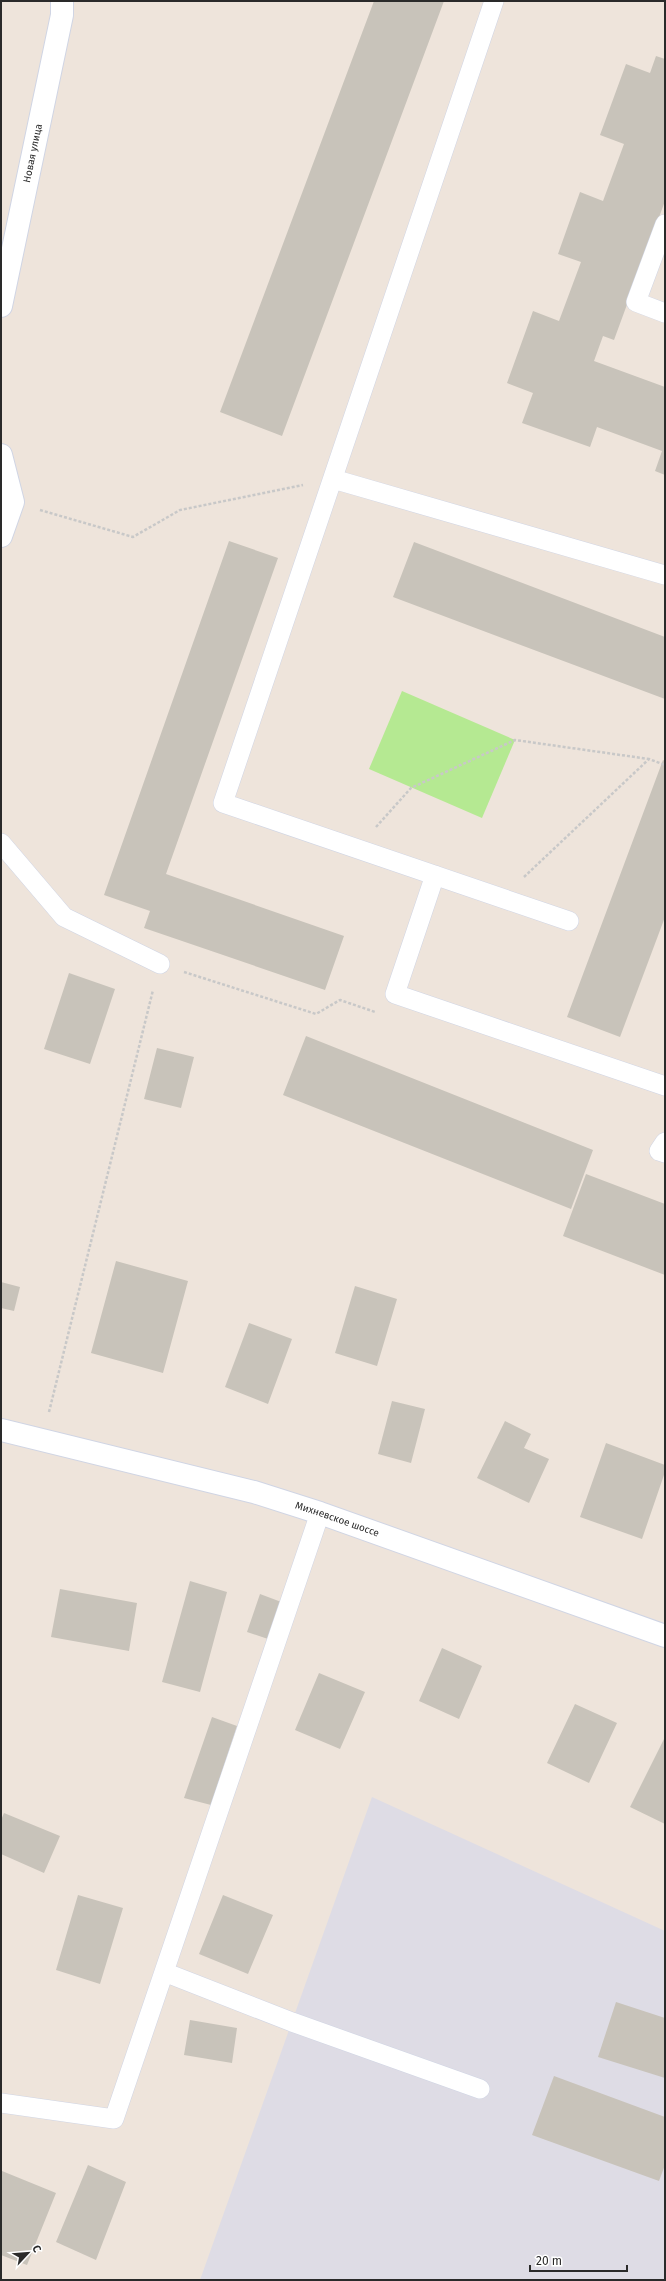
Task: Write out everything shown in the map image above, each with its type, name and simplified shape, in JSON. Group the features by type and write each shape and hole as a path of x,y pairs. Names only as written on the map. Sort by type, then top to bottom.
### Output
{"street":[{"name":"Новая улица","path":"1,306 62,15 62,1"},
{"path":"1,455 7,497 1,536"},
{"name":"Михневское шоссе","path":"1,1430 254,1492 320,1513 665,1636"}],"lane":[{"path":"494,1 223,803 569,921"},
{"path":"665,224 636,302 665,313"},
{"path":"333,479 665,575"},
{"path":"1,843 64,917 160,964"},
{"path":"435,875 395,994 665,1086"},
{"path":"665,1142 659,1151 665,1153"},
{"path":"1,2103 114,2119 320,1513"},
{"path":"164,1972 292,2022 480,2089"}],"path":[{"path":"7,497 132,538 180,510 333,479"},
{"path":"357,848 411,788 515,740 649,758 665,765"},
{"path":"502,898 649,758"},
{"path":"42,1440 160,964 316,1014 340,1000 385,1015 395,994"}],"shaded area":[{"path":"372,1797 665,1931 664,2280 200,2280"}],"green space":[{"path":"402,691 515,740 482,818 369,769"}],"building":[{"path":"374,1 444,1 282,436 220,412"},
{"path":"656,56 665,59 665,201 614,340 603,336 594,361 665,387 665,475 655,471 662,451 597,427 590,447 522,423 533,393 507,383 533,311 559,321 581,262 558,254 580,192 603,201 624,144 600,135 626,64 650,73"},
{"path":"229,541 278,558 166,874 344,936 325,990 144,928 150,911 104,895"},
{"path":"414,542 665,637 665,699 393,597"},
{"path":"663,760 665,761 665,917 620,1037 567,1017"},
{"path":"69,973 115,989 90,1064 44,1049"},
{"path":"306,1036 593,1150 571,1209 283,1095"},
{"path":"157,1048 194,1057 181,1108 144,1099"},
{"path":"586,1174 665,1204 665,1275 563,1236"},
{"path":"116,1261 188,1281 163,1373 91,1353"},
{"path":"1,1282 20,1287 14,1311 1,1308"},
{"path":"355,1286 397,1299 377,1366 335,1353"},
{"path":"249,1323 292,1339 268,1404 225,1387"},
{"path":"392,1401 425,1409 411,1463 378,1454"},
{"path":"505,1421 531,1434 524,1448 549,1459 529,1503 477,1478"},
{"path":"606,1443 665,1465 665,1472 642,1539 580,1517"},
{"path":"190,1581 227,1592 200,1692 162,1682"},
{"path":"60,1589 137,1603 129,1651 51,1637"},
{"path":"260,1594 284,1603 271,1640 247,1632"},
{"path":"442,1648 482,1666 459,1719 419,1701"},
{"path":"319,1673 365,1692 340,1749 295,1730"},
{"path":"575,1704 617,1723 589,1783 547,1763"},
{"path":"212,1717 237,1726 211,1805 184,1798"},
{"path":"665,1737 665,1824 630,1807"},
{"path":"4,1813 60,1836 44,1873 1,1854 1,1820"},
{"path":"78,1895 123,1908 100,1984 56,1970"},
{"path":"223,1895 273,1915 248,1974 199,1954"},
{"path":"616,2002 665,2018 665,2078 598,2057"},
{"path":"190,2020 237,2028 232,2063 184,2055"},
{"path":"554,2076 665,2117 665,2165 659,2181 532,2135"},
{"path":"88,2165 126,2182 96,2260 56,2242"},
{"path":"2,2171 56,2193 27,2265 1,2255"}]}
